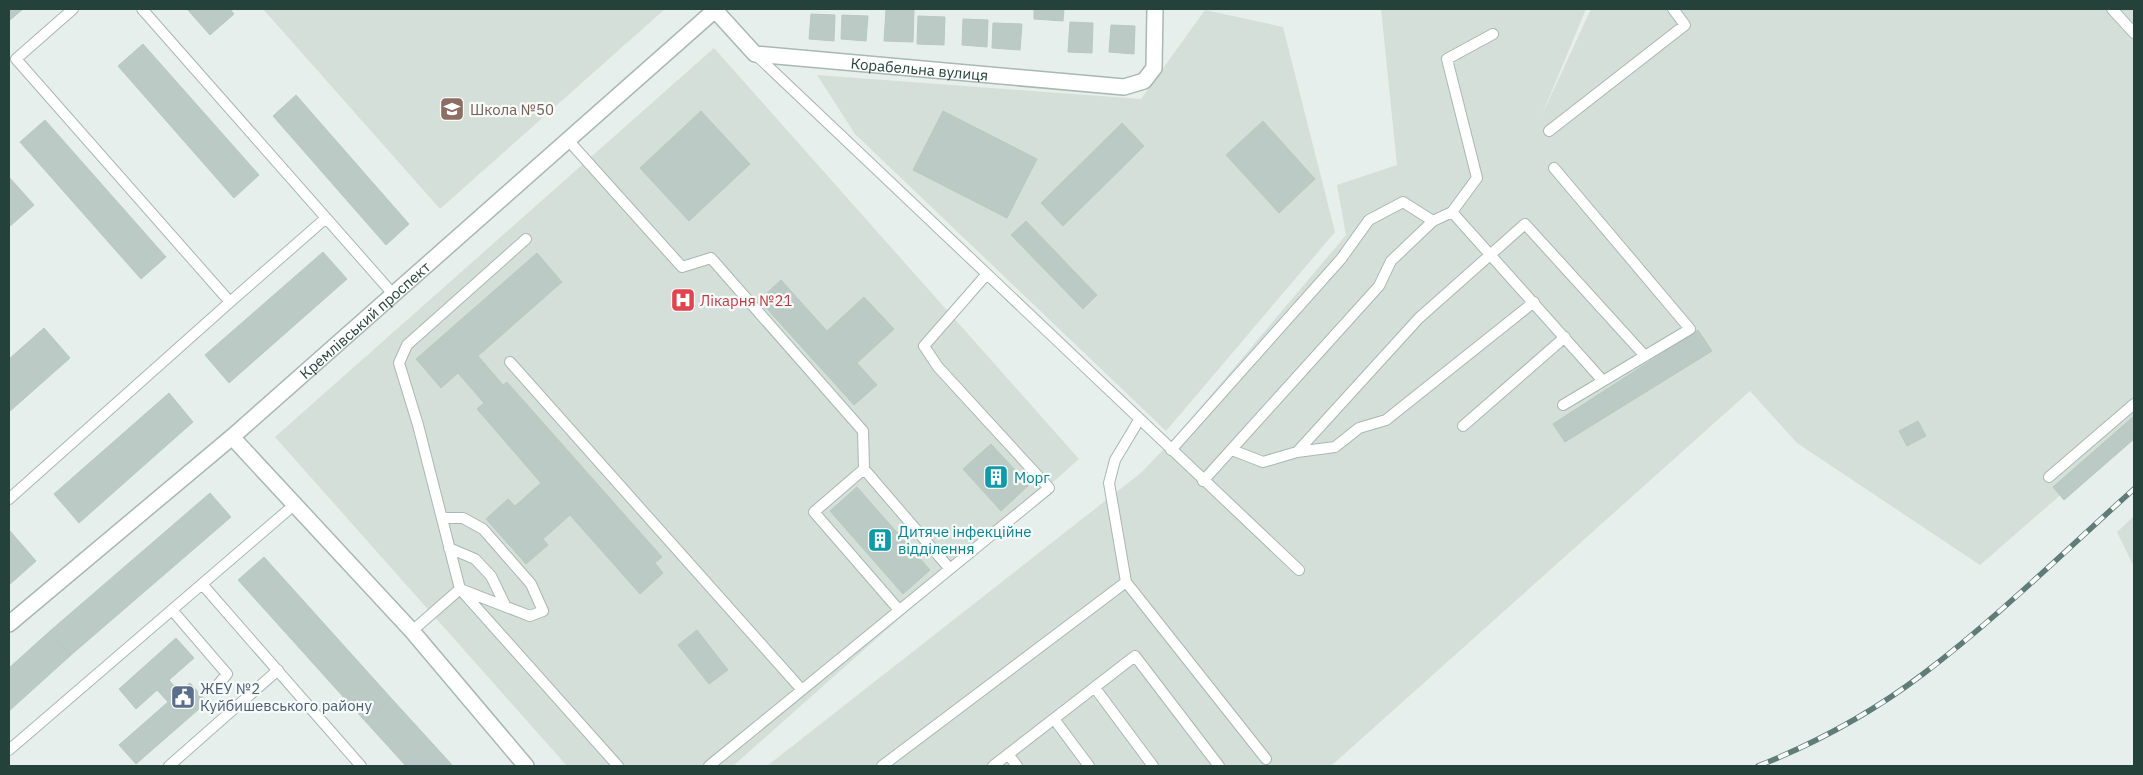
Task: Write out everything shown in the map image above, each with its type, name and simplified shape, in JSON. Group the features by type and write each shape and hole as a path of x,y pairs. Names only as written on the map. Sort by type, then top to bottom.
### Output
{"street":[{"path":"715,9 755,54"},
{"name":"Кремлівський проспект","path":"9,624 232,437 715,9"},
{"name":"Корабельна вулиця","path":"755,54 1124,87 1144,80 1154,68 1155,9"},
{"path":"232,437 412,631 526,766"}],"lane":[{"path":"73,9 16,59 230,302"},
{"path":"142,9 393,294"},
{"path":"1549,131 1685,25 1673,9"},
{"path":"2112,9 2134,33"},
{"path":"1203,480 1379,286 1391,261 1433,221 1452,212 1477,178 1447,59 1493,34"},
{"path":"755,54 1299,570"},
{"path":"568,140 682,267 711,258 863,431 864,470 950,568"},
{"path":"1554,168 1690,329 1563,405"},
{"path":"1171,450 1341,259 1369,220 1403,202 1433,221"},
{"path":"1452,212 1566,337 1603,381"},
{"path":"9,499 326,218"},
{"path":"1297,452 1419,318 1525,224 1645,356"},
{"path":"526,239 407,345 399,363 418,425 460,589 618,766"},
{"path":"709,766 1049,488 938,367 924,346 986,275"},
{"path":"1232,450 1263,462 1297,452 1335,447 1359,428 1386,420 1534,302"},
{"path":"1463,426 1566,337"},
{"path":"510,362 802,690"},
{"path":"2049,477 2134,404"},
{"path":"1139,420 1115,460 1109,483 1126,582 1266,759"},
{"path":"864,470 814,512 899,610"},
{"path":"9,750 294,505"},
{"path":"442,518 463,518 483,529 531,584 543,611 530,616 460,589"},
{"path":"450,548 475,559 491,576 506,607"},
{"path":"882,766 1126,582"},
{"path":"202,584 361,766"},
{"path":"412,631 460,589"},
{"path":"172,610 227,674 216,687"},
{"path":"993,766 1135,656 1219,766"},
{"path":"169,766 278,670"},
{"path":"1095,688 1153,766"},
{"path":"1054,719 1089,766"},
{"path":"1008,754 1017,766"}],"shaded area":[{"name":"Школа №50","path":"263,9 665,9 440,209"},
{"path":"1381,9 1586,9 1541,117 1591,9 2134,9 2134,431 1980,565 1797,443 1750,391 1331,766 767,766 1142,472 1179,433 1346,235 1337,185 1397,165"},
{"path":"1205,10 1283,27 1335,232 1166,431 855,134 817,75 1141,99"},
{"name":"Лікарня №21","path":"714,48 1079,459 733,766 567,766 275,437"},
{"path":"2134,516 2134,567 2117,532"}],"building":[{"path":"9,9 23,9 9,21"},
{"path":"187,9 230,9 234,14 210,35"},
{"path":"886,9 914,9 913,42 884,41"},
{"path":"1034,9 1064,9 1063,21 1034,19"},
{"path":"811,14 835,15 834,41 809,39"},
{"path":"842,15 868,16 866,41 841,39"},
{"path":"918,16 945,17 944,45 917,44"},
{"path":"963,19 988,20 987,47 962,45"},
{"path":"1070,22 1093,23 1092,53 1068,52"},
{"path":"993,23 1022,24 1020,50 992,48"},
{"path":"1111,25 1135,26 1134,54 1109,52"},
{"path":"143,44 259,175 234,198 118,66"},
{"path":"296,95 409,224 386,245 273,116"},
{"path":"701,111 750,164 689,221 640,168"},
{"path":"943,111 1037,159 1007,218 913,170"},
{"path":"45,120 166,257 141,279 20,142"},
{"path":"1263,121 1315,179 1279,213 1226,155"},
{"path":"1122,123 1144,146 1063,226 1041,203"},
{"path":"9,177 34,205 9,227"},
{"path":"1026,221 1097,295 1083,309 1011,235"},
{"path":"323,252 347,279 229,383 205,355"},
{"path":"537,253 562,282 478,356 503,385 507,382 662,557 655,563 663,573 640,594 570,515 543,539 548,545 526,564 486,519 508,499 515,506 541,483 477,409 484,403 458,373 441,388 416,359"},
{"path":"781,280 827,331 864,297 894,329 857,363 877,385 854,405 759,300"},
{"path":"44,328 70,358 9,412 9,359"},
{"path":"1698,330 1712,351 1565,442 1553,424"},
{"path":"169,393 193,422 79,523 54,494"},
{"path":"2134,416 2134,439 2064,500 2053,487"},
{"path":"1918,421 1926,436 1907,446 1899,431"},
{"name":"Морг","path":"991,444 1029,485 1001,511 963,469"},
{"name":"Дитяче інфекційне відділення","path":"857,487 930,570 903,594 830,511"},
{"path":"210,493 231,517 71,655 50,631"},
{"path":"9,532 36,561 9,585"},
{"path":"264,557 391,698 365,721 238,580"},
{"path":"697,630 728,670 709,684 678,645"},
{"path":"50,631 71,655 9,711 9,668"},
{"name":"ЖЕУ №2 Куйбишевського району","path":"176,638 194,658 169,680 179,692 190,683 207,702 136,764 119,745 168,702 157,690 136,709 119,689"},
{"path":"391,698 453,766 406,766 365,721"}],"railway":[{"path":"1758,766 1844,726 1904,688 1950,653 2004,607 2134,489"}],"place":[{"name":"Школа №50","path":"452,109"},
{"name":"Лікарня №21","path":"683,300"},
{"name":"Морг","path":"996,477"},
{"name":"Дитяче інфекційне відділення","path":"880,540"},
{"name":"ЖЕУ №2 Куйбишевського району","path":"183,697"}]}
